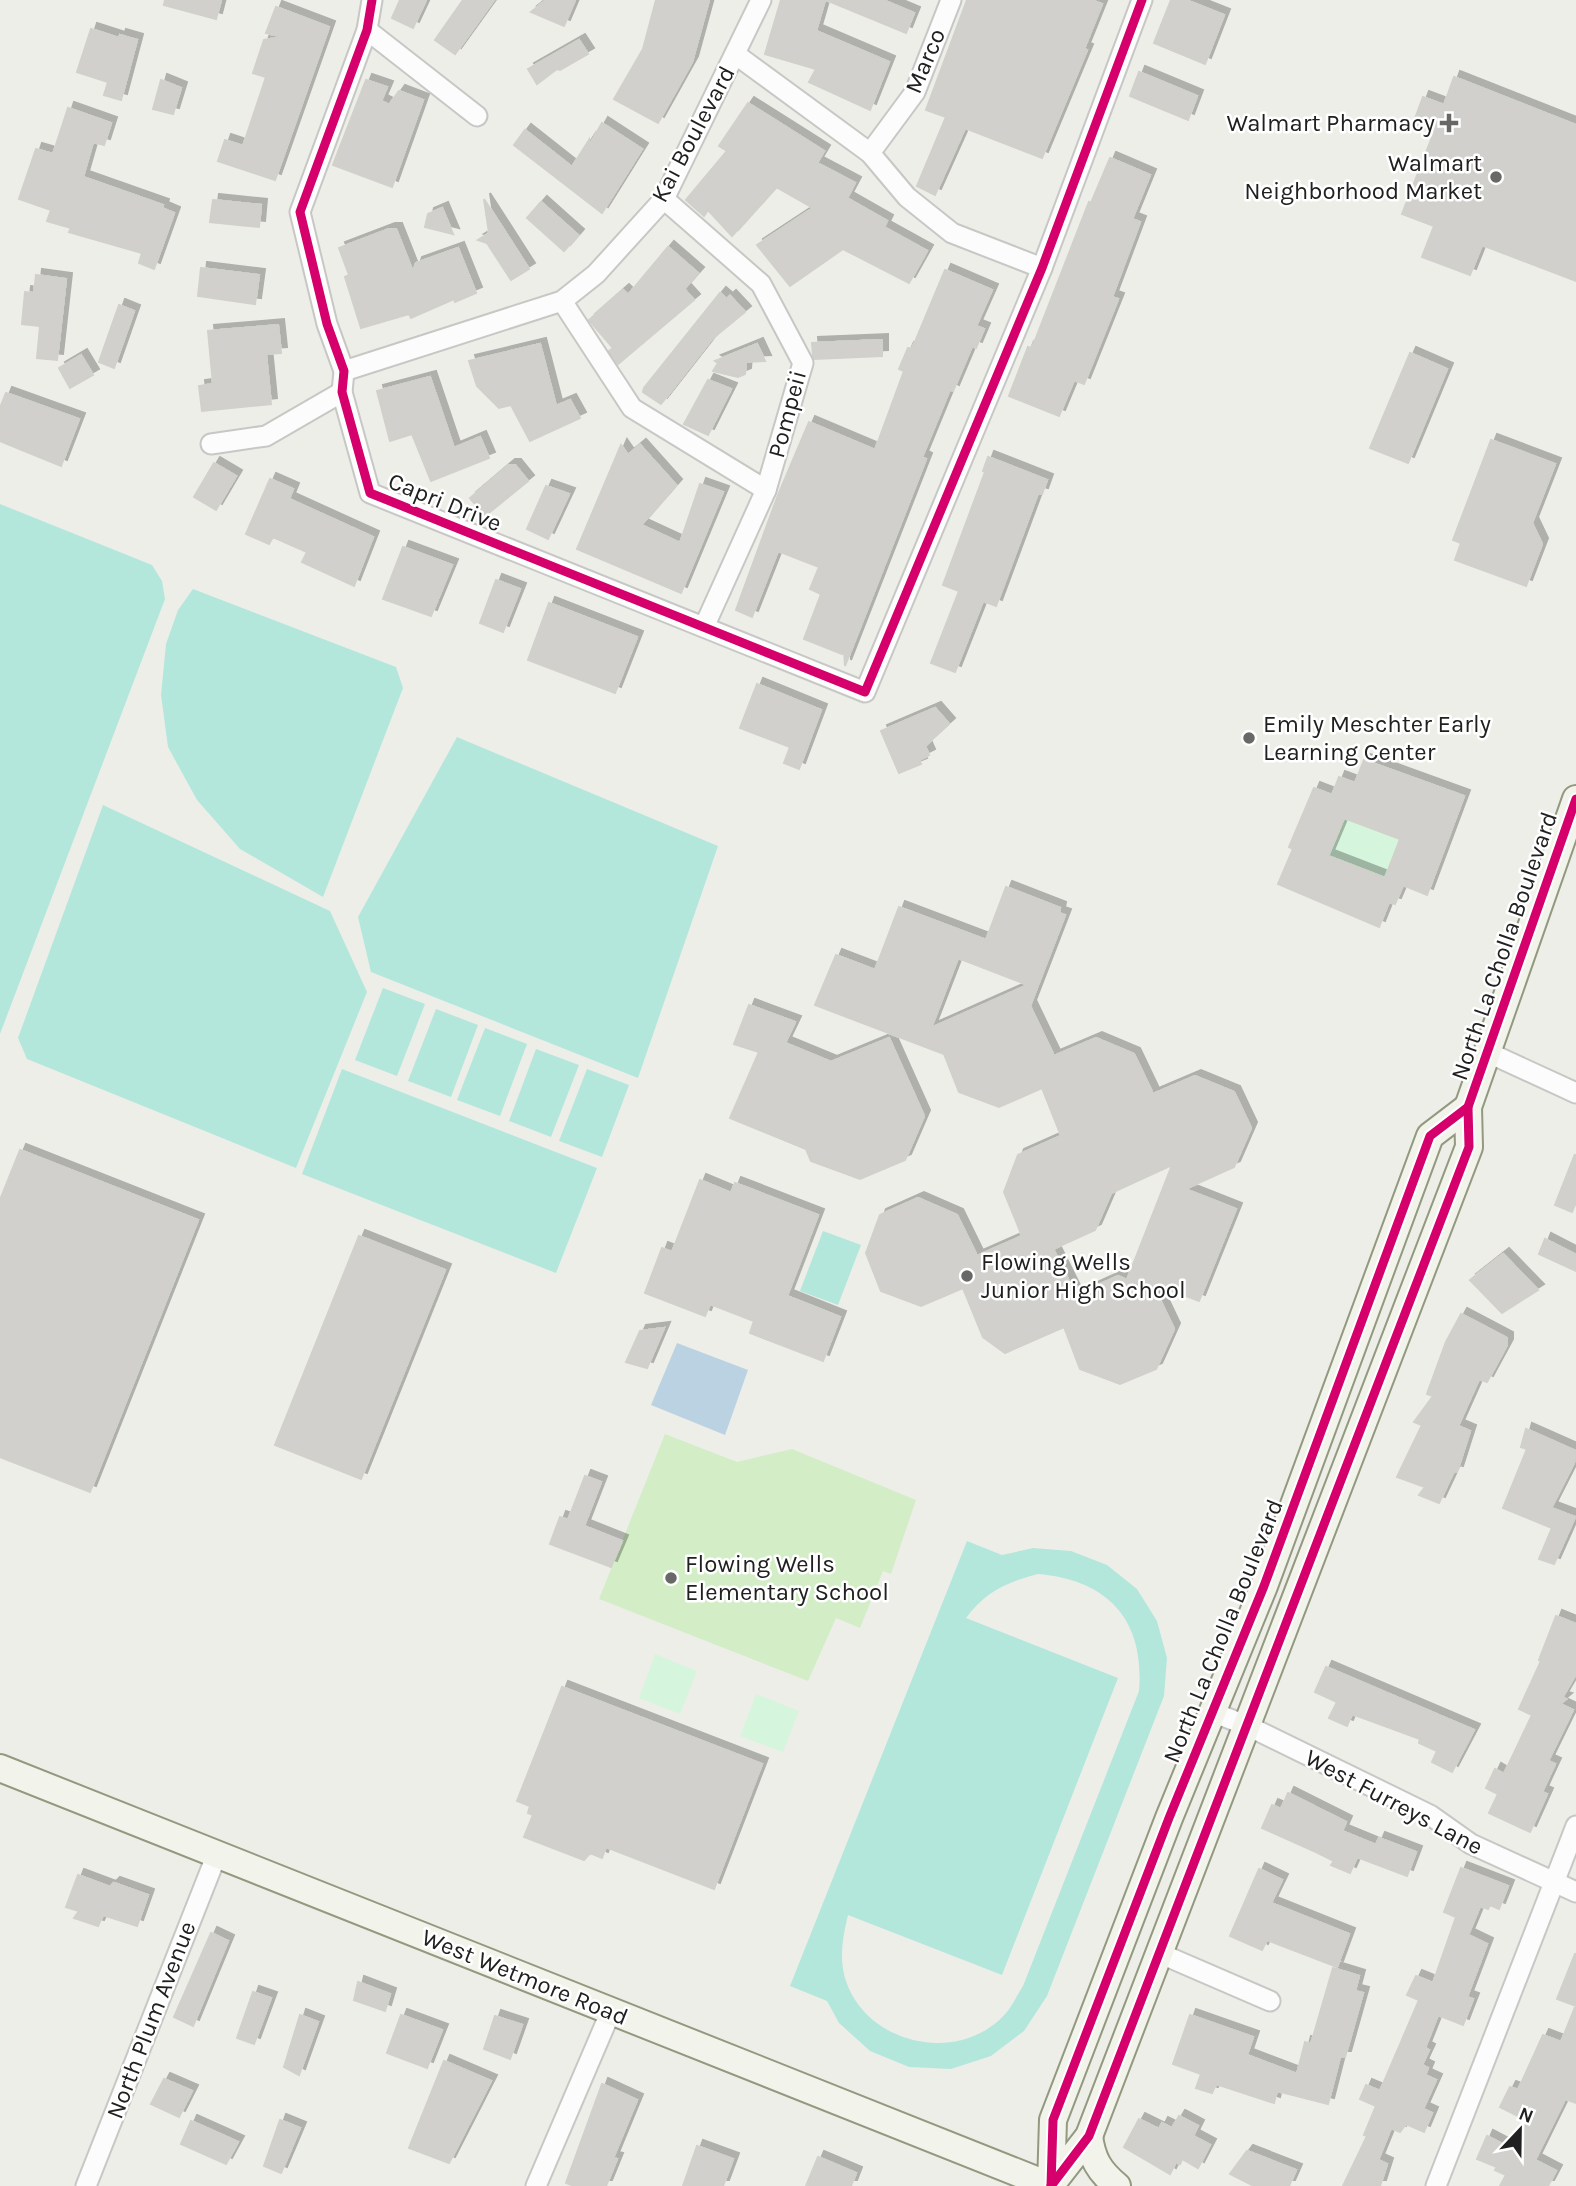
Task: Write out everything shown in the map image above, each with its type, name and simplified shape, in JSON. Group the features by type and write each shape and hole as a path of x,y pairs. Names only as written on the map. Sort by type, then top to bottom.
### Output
{"street":[{"name":"Capri Drive","path":"372,0 367,30 300,212 327,324 344,371 342,392 370,492 865,692 1042,268"},
{"name":"Kai Boulevard","path":"344,371 562,301 596,274 664,198 761,0"},
{"name":"Marco","path":"870,153 915,92 951,0"},
{"path":"735,54 870,153 907,197 952,233 1042,268 1142,0"},
{"path":"367,30 477,117"},
{"name":"Pompeii","path":"664,198 761,284 803,363 766,490 704,627"},
{"path":"562,301 632,408 766,490"},
{"path":"211,444 266,436 342,392"},
{"name":"North La Cholla Boulevard","path":"1051,2186 1089,2136 1248,1726 1323,1520 1469,1147 1468,1107 1576,799"},
{"path":"1487,1052 1576,1093"},
{"name":"North La Cholla Boulevard","path":"1051,2186 1053,2120 1264,1586 1430,1136 1468,1107"},
{"name":"West Furreys Lane","path":"1212,1712 1248,1726 1430,1815 1471,1844 1576,1892"},
{"name":"West Wetmore Road","path":"0,1768 1051,2186"},
{"path":"1436,2186 1576,1826"},
{"name":"North Plum Avenue","path":"86,2186 217,1854"},
{"path":"1159,1953 1269,2001"},
{"path":"536,2186 611,2011"},
{"path":"1089,2136 1091,2155 1102,2173 1117,2186"}],"green space":[{"path":"1351,802 1364,825 1386,834 1391,820 1405,826 1385,878 1328,856"},
{"path":"665,1434 737,1462 792,1449 916,1500 891,1574 883,1571 860,1628 836,1618 808,1681 599,1599"},
{"path":"655,1654 697,1671 680,1714 639,1698"},
{"path":"756,1694 799,1711 783,1752 740,1736"}],"shaded area":[{"path":"0,504 152,565 162,581 165,599 0,1034"},
{"path":"193,589 396,667 403,688 323,897 240,849 197,800 168,747 161,695 166,644 178,610"},
{"path":"457,737 718,846 638,1078 371,972 358,917"},
{"path":"103,805 330,911 367,992 296,1168 27,1059 18,1038"},
{"path":"383,988 425,1004 397,1076 355,1060"},
{"path":"436,1009 478,1025 451,1097 408,1081"},
{"path":"485,1028 527,1044 500,1116 457,1100"},
{"path":"536,1049 579,1065 551,1137 509,1121"},
{"path":"342,1069 597,1168 556,1273 302,1174"},
{"path":"587,1069 629,1085 602,1157 559,1141"},
{"path":"823,1231 861,1245 838,1305 800,1291"},
{"path":"677,1343 748,1370 725,1435 651,1405"},
{"path":"967,1541 1002,1555 1033,1548 1071,1551 1107,1565 1137,1589 1157,1621 1167,1658 1164,1696 1047,1996 1024,2031 991,2056 951,2069 909,2067 870,2051 839,2023 827,2001 790,1986","holes":["1038,1574 1063,1578 1102,1595 1117,1608 1128,1624 1136,1644 1139,1691 1023,1986 1010,2007 987,2029 964,2039 940,2043 916,2040 893,2032 872,2019 856,2001 845,1978 842,1962 848,1915 1002,1975 1118,1678 966,1618 989,1595 1016,1581"]}],"building":[{"path":"165,0 221,0 216,19 164,5"},
{"path":"400,0 426,0 413,28 392,18"},
{"path":"463,0 494,0 455,54 435,40"},
{"path":"546,0 575,0 564,26 531,12"},
{"path":"656,0 709,0 692,62 658,123 614,99 643,49"},
{"path":"781,0 825,0 816,31 889,62 870,110 809,82 816,69 765,54"},
{"path":"826,0 883,0 914,13 906,33"},
{"path":"967,0 1091,0 1102,4 1084,49 1087,50 1042,158 965,128 935,195 917,186 946,117 926,110"},
{"path":"1171,0 1186,0 1224,15 1205,64 1154,43"},
{"path":"276,7 329,27 275,180 218,161 225,140 243,146 266,77 253,73 264,40 284,37 266,33"},
{"path":"91,29 119,38 120,35 137,40 121,100 104,95 108,82 77,72"},
{"path":"579,40 588,54 560,70 557,69 537,84 528,69"},
{"path":"1139,72 1197,96 1188,120 1130,96"},
{"name":"Walmart Neighborhood Market","path":"1454,77 1576,125 1576,281 1482,245 1470,275 1422,257 1434,226 1402,214 1434,132 1413,124 1423,97 1444,105"},
{"path":"161,80 181,88 173,114 153,109"},
{"path":"366,80 387,87 381,101 389,105 399,91 423,100 392,187 333,165"},
{"path":"748,103 824,151 817,163 855,183 847,198 887,221 884,227 927,251 909,283 843,249 790,286 757,245 813,208 776,187 732,236 708,210 704,216 686,200 727,151 719,146"},
{"path":"68,108 111,123 104,145 93,142 83,177 163,205 162,208 174,213 154,269 139,263 142,253 69,232 71,228 47,221 51,210 19,199 36,149 53,154"},
{"path":"602,123 642,149 602,213 514,145 525,130 572,167 589,140 589,146"},
{"path":"1110,158 1150,175 1132,219 1140,222 1112,297 1118,299 1084,384 1074,380 1059,416 1009,396 1028,347 1032,348 1089,202 1091,203"},
{"path":"484,199 529,269 511,280 487,243 478,240 489,233"},
{"path":"213,200 261,205 259,227 210,222"},
{"path":"541,202 578,235 564,251 527,218"},
{"path":"442,208 453,234 425,227 428,214"},
{"path":"389,229 396,229 413,272 416,263 458,248 476,293 455,302 454,299 411,318 409,314 361,328 345,277 349,275 339,248"},
{"path":"668,247 698,273 684,289 694,300 618,364 609,351 613,348 589,320 623,290 628,295"},
{"path":"201,268 259,275 255,304 198,296"},
{"path":"945,270 992,290 976,326 984,329 976,348 972,346 953,391 950,389 922,457 926,459 845,666 844,651 842,654 804,639 821,594 810,589 819,567 778,551 752,617 736,610 778,495 809,422 875,450 904,371 899,369 908,348 912,349"},
{"path":"36,275 66,279 57,360 37,358 40,326 22,324 25,292 34,293"},
{"path":"720,293 727,299 730,296 745,312 712,339 661,404 643,392 644,388"},
{"path":"119,305 134,311 114,368 99,362"},
{"path":"278,325 281,353 266,354 271,404 202,411 199,386 213,384 208,331"},
{"path":"882,340 882,356 814,359 813,355 812,343"},
{"path":"540,344 556,406 570,400 580,418 530,441 511,405 499,408 477,386 469,361"},
{"path":"757,344 765,361 746,362 745,374 738,377 713,371 718,363 715,361"},
{"path":"1410,353 1447,369 1408,463 1370,448"},
{"path":"81,355 93,375 70,388 59,368"},
{"path":"430,377 454,448 480,437 489,458 431,481 412,434 390,441 377,391"},
{"path":"708,380 731,389 708,435 684,424"},
{"path":"6,393 79,419 61,466 0,441 0,408"},
{"path":"1491,440 1555,464 1532,523 1542,544 1526,586 1455,560 1461,543 1453,540"},
{"path":"621,445 628,455 640,445 676,485 641,525 680,543 700,484 723,492 681,593 577,549"},
{"path":"988,457 1047,480 1042,494 1038,493 996,606 983,601 955,672 931,663 959,591 943,585 985,472 983,471"},
{"path":"214,463 236,476 216,510 194,497"},
{"path":"509,465 515,465 528,481 485,516 470,498"},
{"path":"270,479 293,489 289,499 373,537 354,586 302,562 307,552 273,537 269,544 246,534"},
{"path":"546,486 569,494 548,539 527,529"},
{"path":"403,547 452,565 431,616 383,599"},
{"path":"496,580 520,589 503,632 480,623"},
{"path":"549,603 637,637 615,693 528,660"},
{"path":"757,684 821,710 799,769 784,763 790,747 740,728"},
{"path":"935,708 949,724 925,746 929,755 919,760 921,764 899,773 881,731"},
{"path":"1364,760 1464,796 1427,895 1403,885 1395,904 1389,902 1379,927 1278,884 1293,849 1289,847 1314,788 1332,795 1339,777 1355,783","holes":["1344,818 1400,839 1385,878 1328,856"]},
{"path":"1006,887 1060,908 1059,913 1065,915 1030,1006 1054,1056 1096,1038 1134,1054 1153,1094 1195,1076 1234,1092 1251,1128 1234,1167 1185,1189 1236,1209 1199,1301 1152,1283 1174,1329 1156,1369 1120,1384 1080,1369 1064,1327 1005,1353 983,1337 963,1288 921,1306 881,1291 866,1253 880,1215 918,1198 957,1215 977,1256 1022,1236 1004,1192 1018,1155 1061,1136 1042,1088 999,1107 959,1092 944,1054 815,1005 836,955 875,970 899,907 986,940","holes":["958,958 1028,985 931,1028","1172,1165 1127,1280 1118,1276 1076,1295 1053,1249 1095,1230 1111,1193"]},
{"path":"749,1005 795,1022 785,1043 831,1062 889,1038 924,1116 905,1160 860,1179 811,1161 806,1149 730,1118 759,1052 734,1044"},
{"path":"20,1150 198,1220 90,1492 0,1457 0,1200"},
{"path":"1575,1154 1576,1202 1572,1212 1555,1205"},
{"path":"700,1180 731,1193 735,1183 818,1215 787,1296 840,1317 823,1361 750,1333 754,1321 710,1304 705,1316 645,1293 662,1248 672,1252"},
{"path":"359,1236 445,1270 361,1479 275,1445"},
{"path":"1545,1239 1576,1255 1576,1271 1539,1254"},
{"path":"1503,1254 1538,1290 1502,1313 1470,1280"},
{"path":"1461,1314 1507,1338 1507,1345 1487,1382 1479,1379 1458,1426 1470,1431 1457,1472 1454,1471 1439,1503 1419,1495 1425,1487 1397,1477 1422,1425 1414,1422 1433,1396 1427,1394 1446,1342"},
{"path":"664,1328 647,1368 626,1362 640,1331"},
{"path":"1526,1429 1576,1451 1574,1463 1551,1508 1575,1517 1554,1564 1539,1559 1552,1528 1503,1508 1527,1449 1521,1447"},
{"path":"585,1476 601,1482 584,1526 622,1541 611,1567 550,1544 560,1517 568,1520"},
{"path":"1556,1616 1576,1624 1576,1674 1562,1698 1566,1699 1560,1704 1573,1710 1548,1761 1555,1764 1542,1792 1547,1794 1530,1832 1489,1813 1498,1794 1486,1788 1495,1769 1504,1774 1532,1715 1519,1709 1541,1661 1539,1660"},
{"path":"1326,1667 1474,1730 1452,1772 1432,1762 1437,1751 1419,1743 1420,1739 1352,1714 1347,1726 1329,1718 1337,1702 1315,1692"},
{"path":"562,1687 762,1764 714,1889 606,1847 602,1858 590,1853 584,1860 524,1837 533,1815 528,1813 530,1806 517,1801"},
{"path":"1288,1793 1346,1822 1342,1831 1376,1845 1379,1838 1416,1852 1407,1876 1357,1857 1350,1873 1331,1865 1334,1861 1262,1828 1272,1805 1281,1809"},
{"path":"1461,1868 1508,1886 1499,1909 1490,1905 1488,1909 1480,1906 1468,1935 1487,1944 1467,1997 1473,1999 1463,2025 1438,2015 1425,2048 1429,2050 1422,2065 1428,2068 1425,2075 1436,2080 1423,2109 1432,2113 1424,2132 1406,2124 1400,2132 1391,2128 1378,2160 1387,2164 1380,2186 1343,2186 1367,2136 1364,2135 1376,2106 1360,2099 1366,2085 1380,2091 1419,2000 1407,1995 1416,1976 1433,1983 1456,1917 1444,1912"},
{"path":"1259,1869 1282,1880 1271,1903 1349,1934 1337,1967 1267,1940 1262,1950 1230,1936"},
{"path":"78,1875 110,1887 114,1883 148,1895 137,1926 103,1915 98,1926 74,1918 79,1911 66,1907"},
{"path":"211,1933 228,1941 193,2026 174,2017"},
{"path":"1576,1954 1576,2006 1557,1999"},
{"path":"1333,1968 1359,1976 1355,1991 1363,1993 1345,2057 1340,2057 1328,2104 1277,2091 1274,2103 1216,2084 1212,2093 1196,2088 1201,2074 1173,2064 1190,2015 1253,2037 1247,2055 1297,2074 1305,2042 1311,2044"},
{"path":"358,1982 390,1994 385,2011 354,2000"},
{"path":"253,1992 271,1998 254,2044 237,2038"},
{"path":"1575,2007 1576,2103 1565,2099 1535,2160 1556,2171 1548,2186 1500,2186 1506,2175 1495,2170 1497,2167 1477,2159 1487,2136 1510,2148 1524,2119 1500,2107 1510,2087 1518,2090 1543,2035 1561,2042"},
{"path":"300,2015 318,2022 299,2075 284,2067"},
{"path":"401,2015 442,2030 427,2068 387,2053"},
{"path":"495,2016 522,2025 510,2059 484,2049"},
{"path":"444,2061 491,2081 449,2163 409,2148"},
{"path":"164,2079 192,2091 179,2117 151,2104"},
{"path":"602,2084 637,2100 613,2158 617,2159 606,2186 574,2186 566,2183"},
{"path":"1179,2116 1198,2126 1193,2136 1210,2145 1198,2168 1182,2159 1180,2164 1176,2162 1170,2174 1124,2147 1139,2119 1159,2129 1162,2123 1172,2128"},
{"path":"280,2120 300,2128 281,2173 264,2166"},
{"path":"191,2121 238,2142 226,2164 181,2144"},
{"path":"697,2146 733,2159 723,2186 683,2186"},
{"path":"1247,2151 1296,2170 1289,2186 1254,2186 1230,2174"},
{"path":"818,2157 856,2173 851,2186 806,2186"}],"cycle path":[{"path":"372,0 367,30 300,212 327,324 344,371 342,392 370,493 865,692 1042,268 1142,0"},
{"path":"1051,2186 1089,2136 1469,1147 1468,1107 1576,799"},
{"path":"1051,2186 1053,2120 1169,1818 1264,1586 1430,1136 1468,1107"}],"place":[{"name":"Walmart Pharmacy","path":"1449,123"},
{"name":"Walmart Neighborhood Market","path":"1496,177"},
{"name":"Emily Meschter Early Learning Center","path":"1249,738"},
{"name":"Flowing Wells Junior High School","path":"967,1276"},
{"name":"Flowing Wells Elementary School","path":"671,1578"}]}
